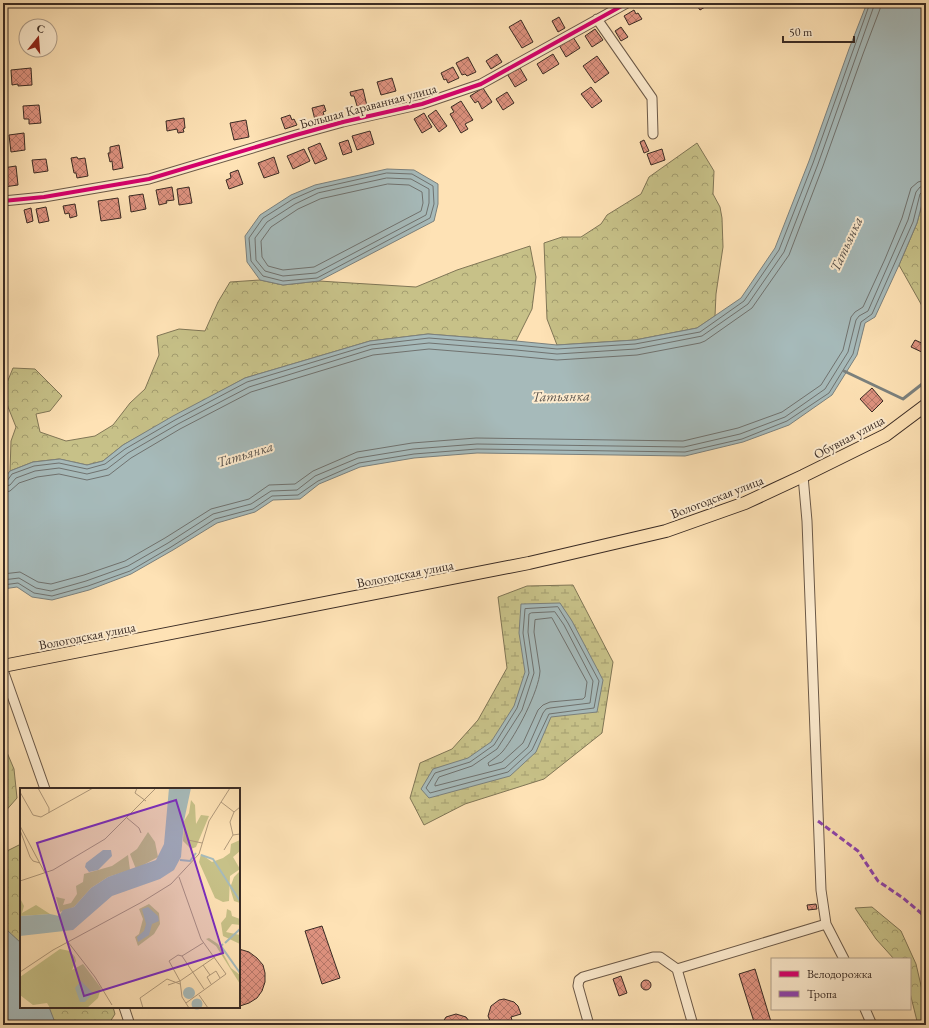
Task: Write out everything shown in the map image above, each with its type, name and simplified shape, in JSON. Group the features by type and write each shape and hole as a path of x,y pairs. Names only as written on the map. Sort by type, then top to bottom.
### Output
{"main road":[{"name":"Обувная улица","path":"803,476 886,435 926,405"},
{"name":"Вологодская улица","path":"3,666 371,595 529,563 598,547 666,530 745,503 803,476"}],"street":[{"name":"Большая Караванная улица","path":"3,201 44,197 149,179 343,122 422,104 481,84 627,3"},
{"path":"597,19 652,98 653,134"},
{"path":"803,476 807,521 821,890 826,924 843,958"},
{"path":"3,670 45,788"},
{"path":"677,969 826,924"},
{"path":"589,1025 578,986 579,980 583,977 653,957 660,957 677,969 693,1025"},
{"path":"124,1008 130,1025"},
{"path":"866,1010 872,1025"}],"green space":[{"path":"697,143 714,171 713,194 720,207 722,218 723,247 716,294 715,316 697,328 635,340 557,345 547,319 544,243 562,237 581,237 601,224 607,215 641,194 649,177"},
{"path":"926,189 926,317 921,304 899,265 917,223"},
{"path":"530,246 536,277 532,309 516,341 428,334 370,341 245,378 123,445 103,461 87,465 59,459 33,462 10,471 11,441 16,427 8,407 4,390 13,368 35,369 62,396 50,411 36,414 40,432 66,441 95,436 113,425 130,403 145,389 159,355 157,336 179,329 205,331 218,302 230,282 260,280 283,285 319,281 416,287 457,270"},
{"path":"573,585 613,662 602,733 544,779 465,804 424,825 410,798 420,763 452,749 478,720 507,668 498,597 527,586"},
{"path":"3,743 14,769 17,798 3,814"},
{"path":"20,844 20,1008 113,1008 115,1014 108,1025 3,1025 3,853"},
{"path":"872,907 901,931 916,964 926,1007 926,1025 918,1025 911,997 911,958 893,958 876,939 855,908"}],"water":[{"name":"Татьянка","path":"867,3 926,3 926,189 917,223 899,265 875,317 865,323 857,355 832,395 789,425 743,442 685,456 477,453 414,458 360,467 319,484 300,499 273,500 255,512 217,523 131,574 89,590 52,600 32,597 17,587 3,589 3,480 10,471 33,462 60,459 87,465 103,461 123,445 173,416 245,378 370,341 428,334 557,345 635,340 697,328 741,298 775,248 809,161"},
{"path":"387,169 414,170 438,184 438,204 434,221 319,281 283,285 260,280 247,262 245,236 260,215 291,195 315,185"},
{"path":"560,603 572,621 603,680 597,712 551,717 536,752 510,776 429,798 421,789 433,769 468,758 491,742 514,706 525,672 519,633 521,604"},
{"path":"7,930 20,942 20,1008 49,1008 56,1025 3,1025 3,932"}],"building":[{"path":"572,3 582,3 574,7"},
{"path":"695,3 710,3 710,4 700,10"},
{"path":"634,10 642,19 629,25 624,16"},
{"path":"559,17 565,28 558,32 552,21"},
{"path":"521,20 533,42 522,48 509,27"},
{"path":"621,27 628,37 621,41 615,31"},
{"path":"595,29 603,40 592,47 585,36"},
{"path":"573,37 580,48 566,57 559,45"},
{"path":"497,54 502,62 491,69 486,61"},
{"path":"553,54 559,64 543,74 537,64"},
{"path":"597,56 609,73 595,83 583,66"},
{"path":"468,57 476,72 467,76 465,74 462,75 456,63"},
{"path":"453,67 459,78 448,83 446,79 444,80 441,73"},
{"path":"31,68 32,85 12,85 11,70"},
{"path":"514,68 515,71 520,68 527,80 515,87 506,72"},
{"path":"392,78 396,91 381,95 377,82"},
{"path":"591,87 602,101 592,108 581,94"},
{"path":"483,88 492,102 482,109 478,101 475,103 470,96"},
{"path":"363,89 367,106 358,109 354,96 351,96 350,92"},
{"path":"507,92 514,103 503,110 496,99"},
{"path":"461,101 473,120 465,124 468,129 461,133 450,114 454,112 451,107"},
{"path":"39,105 41,123 29,124 29,119 24,119 23,106"},
{"path":"324,105 326,111 323,112 325,118 315,120 312,108"},
{"path":"436,110 447,126 439,132 428,116"},
{"path":"424,113 432,127 422,133 414,119"},
{"path":"290,115 292,120 294,119 297,125 285,129 281,118"},
{"path":"184,118 184,132 178,133 177,129 167,131 166,121"},
{"path":"246,120 249,137 234,140 230,123"},
{"path":"370,131 374,144 357,150 352,136"},
{"path":"24,133 25,150 11,152 9,135"},
{"path":"348,140 352,152 343,155 339,143"},
{"path":"644,140 649,151 644,153 640,142"},
{"path":"320,143 327,159 315,164 308,148"},
{"path":"119,145 123,168 113,170 112,161 110,162 108,153 110,153 110,147"},
{"path":"304,149 310,161 293,169 287,156"},
{"path":"662,149 665,160 651,165 647,154"},
{"path":"77,157 78,159 85,158 88,176 77,178 76,173 74,173 71,158"},
{"path":"274,157 279,173 264,178 258,163"},
{"path":"46,159 48,171 34,173 32,160"},
{"path":"16,166 18,185 4,187 3,168"},
{"path":"238,170 243,184 229,189 226,180 231,178 230,173"},
{"path":"172,187 174,200 166,201 167,203 159,205 156,190"},
{"path":"189,187 192,203 179,205 177,189"},
{"path":"143,194 146,209 131,212 129,196"},
{"path":"118,198 121,218 101,221 98,201"},
{"path":"75,204 77,216 70,218 69,213 65,214 63,206"},
{"path":"46,207 49,221 39,223 36,209"},
{"path":"31,208 33,221 27,223 24,210"},
{"path":"915,340 926,345 926,354 911,347"},
{"path":"872,388 883,401 872,412 860,399"},
{"path":"816,904 817,909 808,910 807,905"},
{"path":"322,926 340,978 322,984 305,931"},
{"path":"240,949 249,952 257,958 263,965 265,973 265,982 262,991 257,998 240,1006"},
{"path":"755,969 772,1025 755,1025 739,974"},
{"path":"621,976 627,993 619,996 613,979"},
{"path":"644,980 648,980 650,981 650,989 644,990 641,987 641,983"},
{"path":"504,999 514,1002 518,1006 521,1014 511,1017 513,1023 507,1025 501,1025 499,1021 491,1023 488,1016 491,1006 499,1000"},
{"path":"456,1014 466,1017 472,1025 441,1025 446,1017"}],"waterway":[{"path":"844,371 903,399 926,381"}],"marked path":[{"path":"818,821 858,851 878,881 903,898 926,919"}],"cycle path":[{"path":"3,201 44,197 149,179 343,122 422,104 481,84 627,3"}]}
